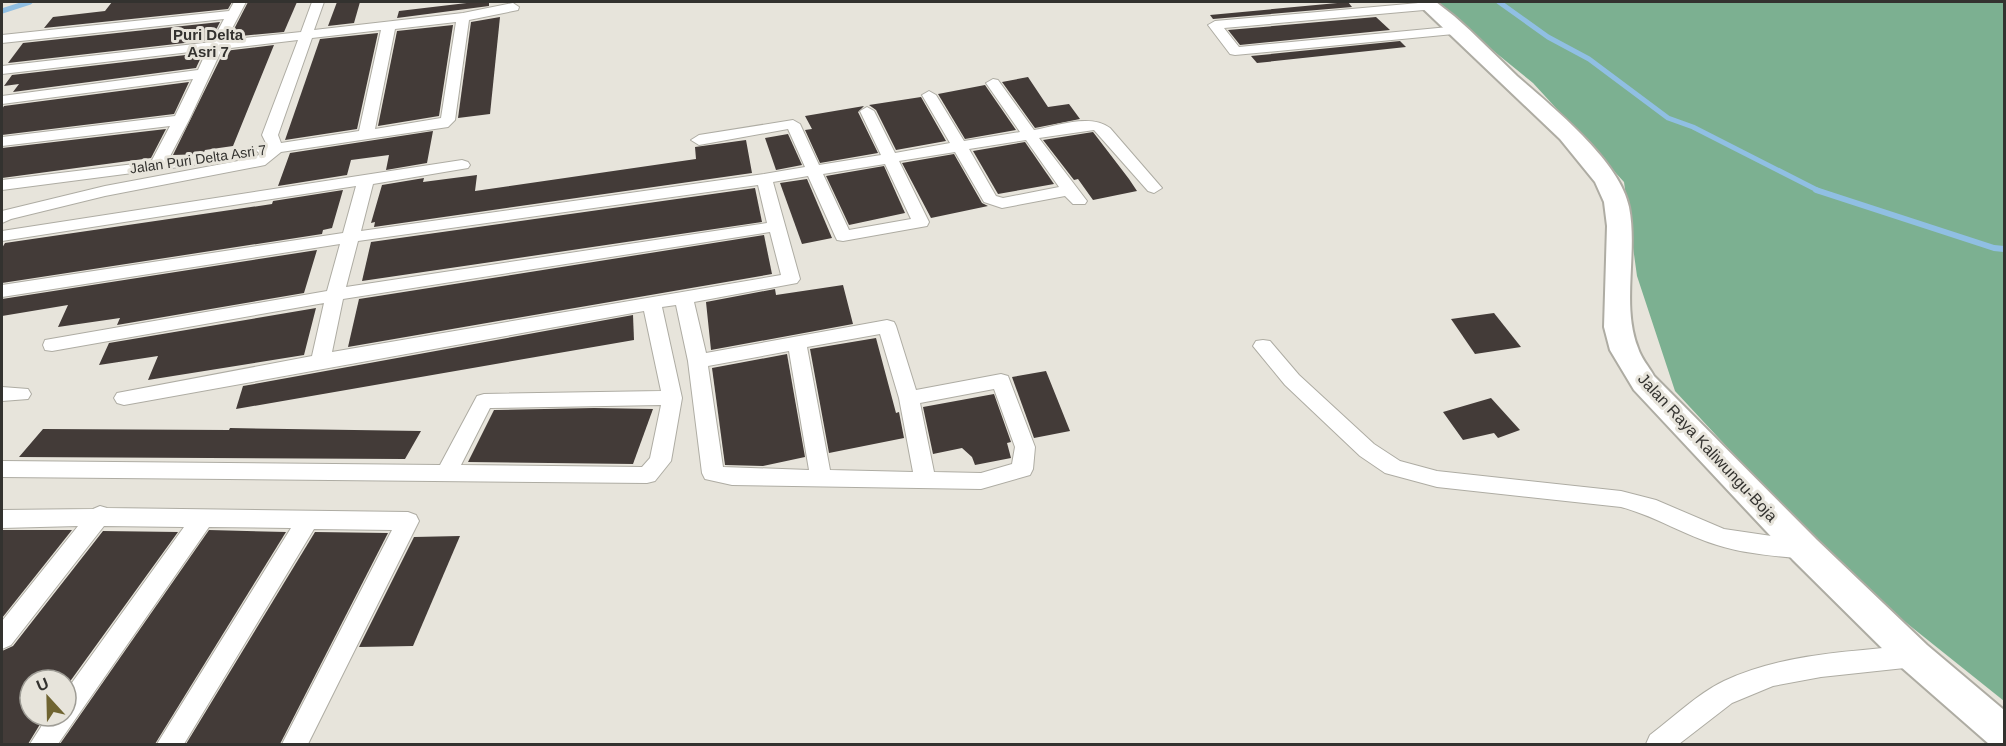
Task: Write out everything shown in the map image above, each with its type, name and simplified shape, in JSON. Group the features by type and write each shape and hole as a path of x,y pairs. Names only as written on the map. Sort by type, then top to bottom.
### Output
{"main road":[{"name":"Jalan Raya Kaliwungu-Boja","path":"1427,4 1459,30 1581,150 1612,194 1618,209 1619,226 1618,327 1624,350 1633,368 1677,418 1805,550 1914,656 2004,733"}],"street":[{"name":"Jalan Puri Delta Asri 7","path":"2,185 157,166 276,148 270,135 318,2"},
{"path":"1427,4 1215,25 1235,51 1459,30"},
{"path":"2,70 463,17 513,7"},
{"path":"2,39 237,8"},
{"path":"157,166 237,8"},
{"path":"2,218 5,215 105,191 259,162 276,148 443,124 448,120 463,17"},
{"path":"366,135 389,25"},
{"path":"2,99 202,74"},
{"path":"930,95 990,199 1002,203 1074,196 993,83"},
{"path":"699,140 793,124 843,236 921,222 892,158 867,111"},
{"path":"2,141 182,120"},
{"path":"2,291 351,237 814,171 1088,125 1098,126 1105,131 1154,188"},
{"path":"2,236 462,165"},
{"path":"124,398 321,361 791,279 764,178"},
{"path":"321,361 335,294 366,180"},
{"path":"52,345 335,294 778,226"},
{"path":"684,298 698,361 713,473 732,477 981,481 1022,469 1025,447 1001,381 909,398"},
{"path":"2,469 447,471 647,475 660,461 672,398 652,304"},
{"path":"698,361 887,326 909,398 925,480"},
{"path":"797,342 820,478"},
{"path":"1263,346 1293,380 1359,443 1393,467 1437,479 1621,500 1648,506 1720,537 1746,543 1805,550"},
{"path":"447,471 484,401 672,398"},
{"path":"2,519 100,515 202,519 408,521 295,744"},
{"path":"2,638 100,515"},
{"path":"78,695 202,519"},
{"path":"170,744 307,521"},
{"path":"1659,744 1715,699 1752,680 1809,668 1914,656"},
{"path":"43,744 54,728"}],"green space":[{"path":"1433,2 2004,2 2004,701 1844,573 1675,391 1637,276 1624,182 1533,83"}],"building":[{"path":"112,2 232,2 228,9 44,28 53,17 105,11"},
{"path":"248,2 297,2 284,32 230,37"},
{"path":"337,2 360,2 354,23 328,26"},
{"path":"489,2 489,6 397,18 399,11"},
{"path":"1348,2 1352,7 1213,19 1210,15"},
{"path":"500,17 490,114 458,118 471,22"},
{"path":"1376,17 1390,30 1240,45 1228,30"},
{"path":"220,22 211,40 8,63 23,43"},
{"path":"453,25 439,116 378,126 397,31"},
{"path":"378,33 357,129 285,140 320,39"},
{"path":"1400,41 1406,47 1257,63 1251,56"},
{"path":"274,45 233,146 205,150 203,154 173,155 224,51"},
{"path":"203,53 196,68 13,92 19,84 4,86 12,75"},
{"path":"1028,77 1048,107 1069,104 1080,119 1035,128 1002,82"},
{"path":"189,82 174,114 2,135 4,106"},
{"path":"985,85 1016,130 965,139 938,94"},
{"path":"921,97 946,141 896,150 876,110 869,105"},
{"path":"864,106 858,112 878,153 820,163 805,130 812,129 805,116"},
{"path":"166,129 151,158 2,178 2,148"},
{"path":"433,131 427,163 386,170 389,155 351,160 347,175 278,186 290,153"},
{"path":"1093,132 1137,191 1093,200 1078,179 1074,180 1043,140"},
{"path":"788,134 802,165 776,170 765,138"},
{"path":"746,140 752,173 374,227 375,222 371,223 382,185 424,178 423,182 477,175 475,191 696,159 695,147"},
{"path":"1025,142 1054,184 998,194 973,151"},
{"path":"954,154 982,203 988,206 931,218 902,163"},
{"path":"884,166 905,213 849,225 826,176"},
{"path":"807,179 832,238 802,244 780,183"},
{"path":"755,188 762,222 362,281 371,242"},
{"path":"343,190 332,228 323,230 322,234 2,283 2,248 5,243 272,204 273,201"},
{"path":"764,235 772,274 348,347 359,299"},
{"path":"317,250 304,293 117,325 120,318 58,327 68,305 2,316 2,299"},
{"path":"843,285 853,324 711,350 706,302 775,289 776,295"},
{"path":"316,308 304,355 148,380 158,356 99,365 109,343"},
{"path":"1494,313 1521,347 1475,354 1451,319"},
{"path":"633,315 634,340 236,409 243,386"},
{"path":"876,338 896,413 899,412 904,438 829,453 810,349"},
{"path":"787,354 805,457 763,466 725,465 712,368"},
{"path":"1046,371 1070,431 1034,438 1012,377"},
{"path":"994,394 1011,442 1007,443 1011,458 975,465 972,457 962,448 933,454 923,407"},
{"path":"1491,398 1520,430 1498,438 1494,433 1463,440 1443,412"},
{"path":"653,409 633,464 468,462 494,410"},
{"path":"230,428 421,431 405,459 19,457 43,429 229,430"},
{"path":"2,530 72,530 2,618"},
{"path":"209,530 286,532 155,744 60,744 71,728 78,728 78,718"},
{"path":"103,531 178,532 78,670 78,668 18,668 18,728 38,728 28,744 2,744 2,651 13,646"},
{"path":"315,532 388,533 280,744 186,744"},
{"path":"460,536 413,646 359,647 414,537"}],"waterway":[{"path":"2,11 30,2"},
{"path":"1499,2 1548,37 1589,59 1668,118 1693,127 1819,191"},
{"path":"1819,191 1994,248 2004,249"}],"district":[{"name":"Puri Delta Asri 7","path":"208,44"}]}
